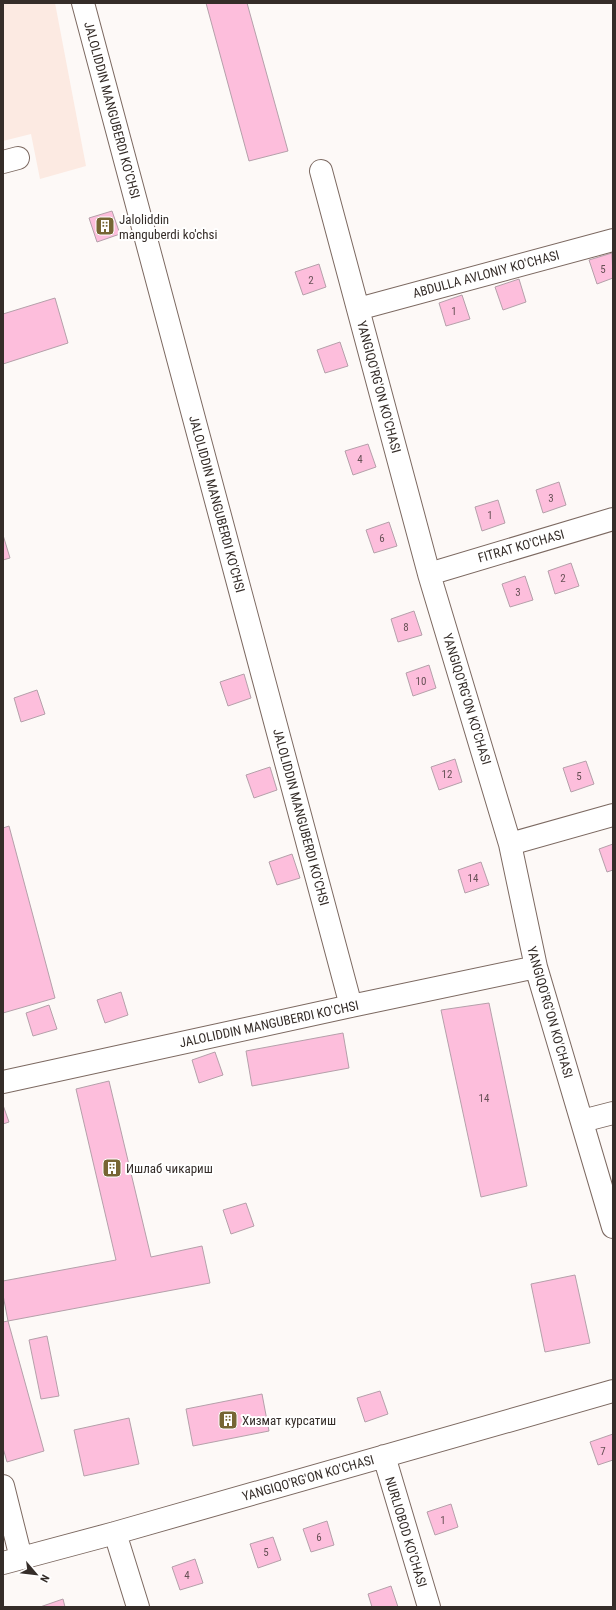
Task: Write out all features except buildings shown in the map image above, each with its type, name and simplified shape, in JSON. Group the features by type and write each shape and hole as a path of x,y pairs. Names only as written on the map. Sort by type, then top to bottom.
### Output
{"street":[{"name":"JALOLIDDIN MANGUBERDI KO'CHSI","path":"83,3 351,1006"},
{"name":"YANGIQO'RG'ON KO'CHASI","path":"321,171 429,574 510,844 536,967 613,1227"},
{"name":"ABDULLA AVLONIY KO'CHASI","path":"358,309 613,240"},
{"name":"FITRAT KO'CHASI","path":"429,574 613,519"},
{"path":"510,844 613,815"},
{"name":"JALOLIDDIN MANGUBERDI KO'CHSI","path":"3,1082 536,967"},
{"path":"582,1122 613,1113"},
{"name":"YANGIQO'RG'ON KO'CHASI","path":"12,1560 116,1533 613,1391"},
{"name":"NURLIOBOD KO'CHASI","path":"384,1456 429,1607"},
{"path":"3,1486 12,1560"},
{"path":"116,1533 138,1607"}],"shaded area":[{"path":"3,3 55,3 86,166 40,179 31,134 3,141"}],"place":[{"name":"Jaloliddin manguberdi ko'chsi","path":"105,226"},
{"name":"Ишлаб чикариш","path":"112,1168"},
{"name":"Хизмат курсатиш","path":"228,1420"}]}
